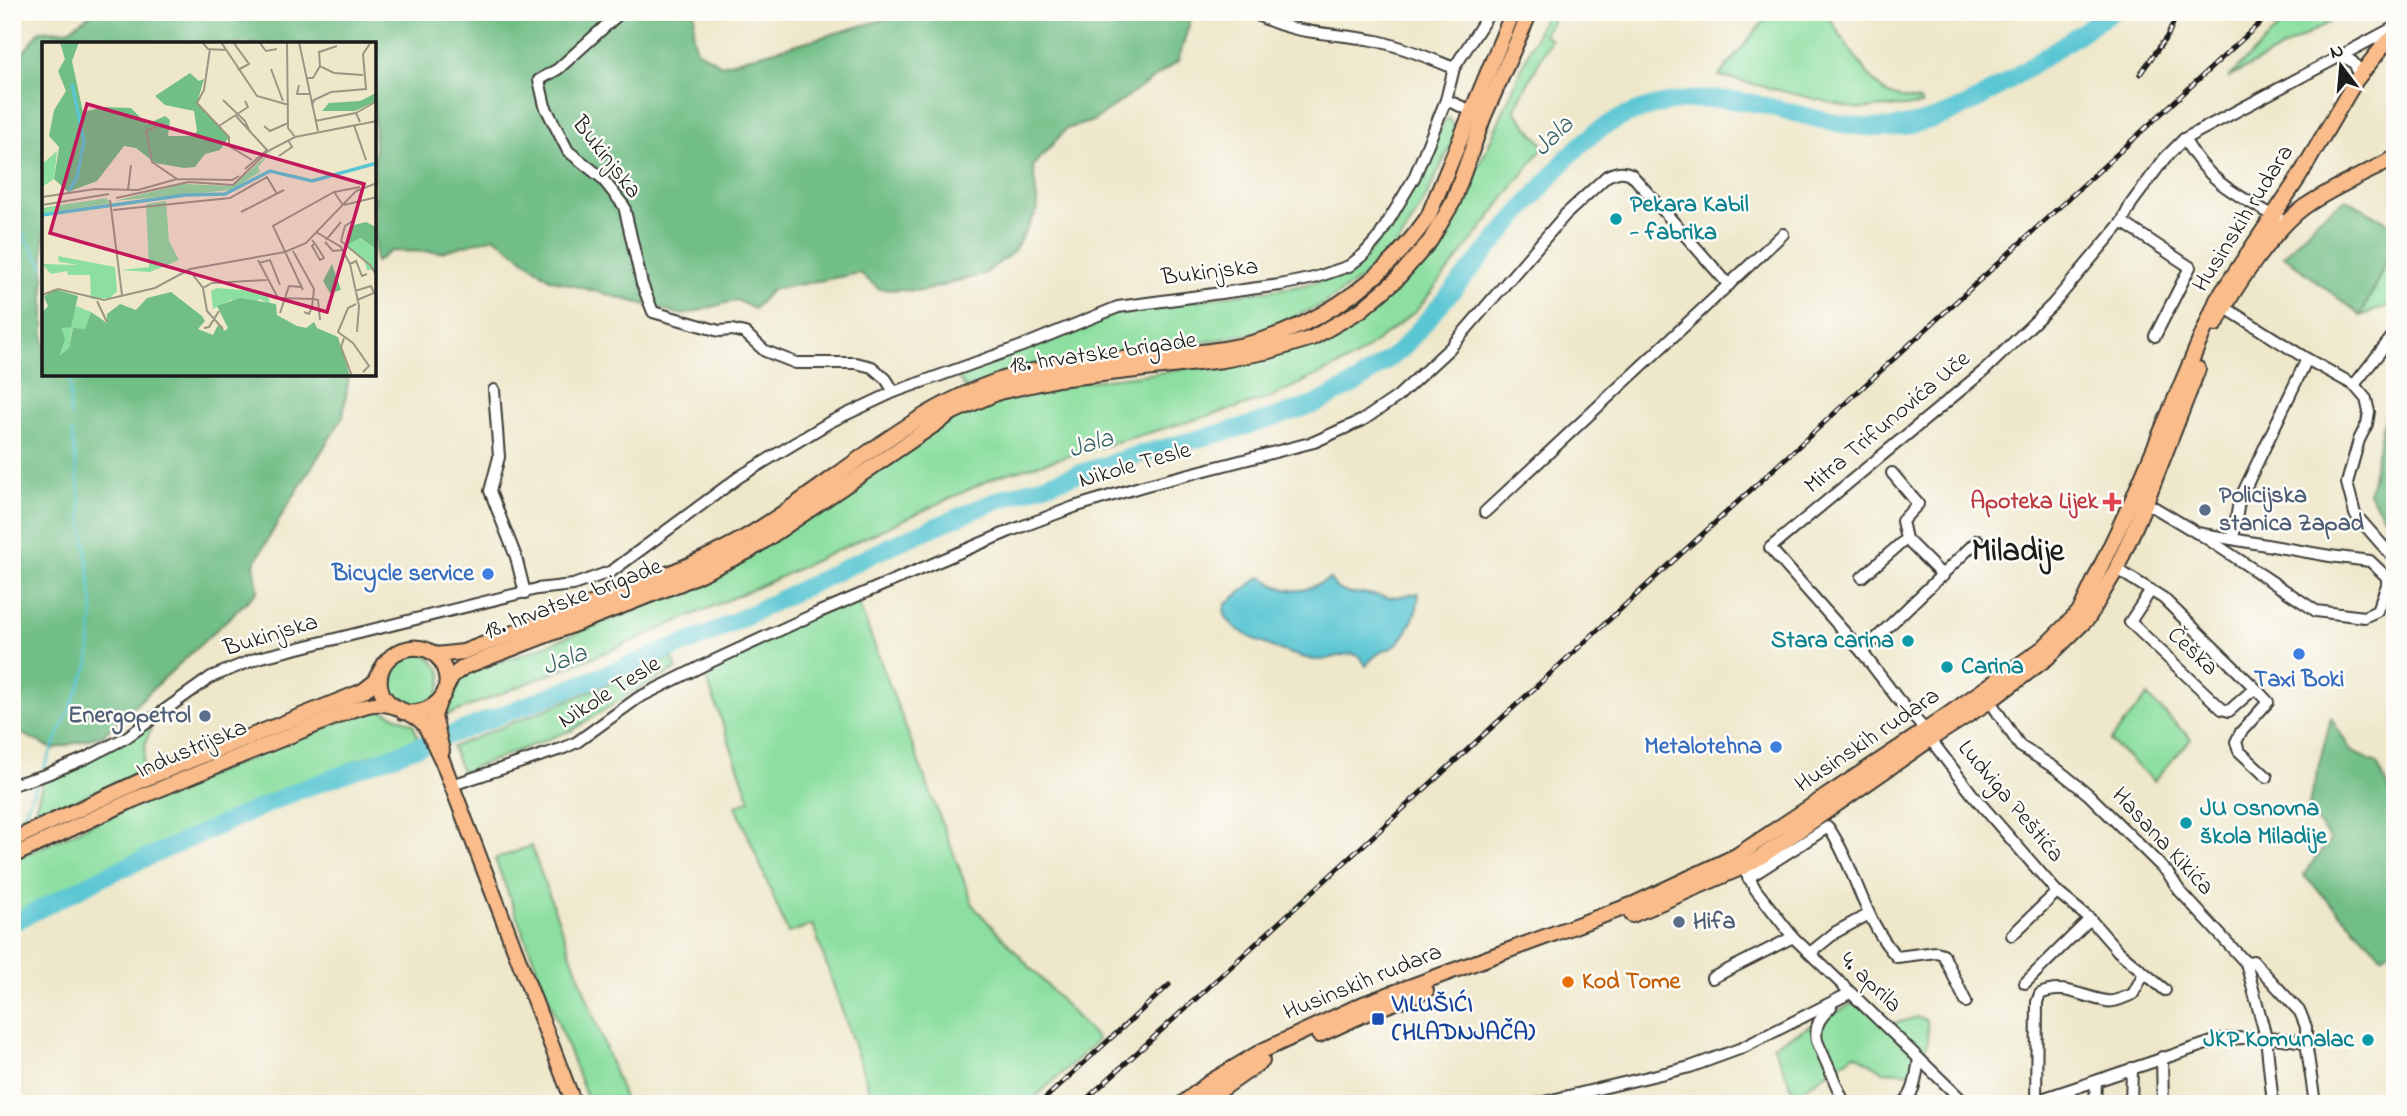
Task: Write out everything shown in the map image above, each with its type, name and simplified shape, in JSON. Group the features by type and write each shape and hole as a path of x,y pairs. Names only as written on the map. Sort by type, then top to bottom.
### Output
{"main road":[{"name":"18. hrvatske brigade","path":"447,686 452,676 464,667 681,583 749,551 953,412 999,391 1058,379 1223,360 1270,351 1312,338 1361,310 1395,281 1430,241 1453,202 1478,114 1513,12"},
{"name":"18. hrvatske brigade","path":"436,655 463,652 708,557 777,517 933,409 968,392 1040,369 1086,361 1224,349 1265,339 1299,327 1349,298 1383,271 1408,246 1428,217 1530,12"},
{"name":"Husinskih rudara","path":"1206,1102 1265,1059 1368,1012 1638,912 1742,867 1929,734 2043,648 2080,611 2140,499 2224,307 2280,219 2299,177 2357,78 2384,45 2395,36"},
{"name":"Husinskih rudara","path":"1929,734 1990,701 2047,658 2088,618 2116,570 2140,499 2217,300 2280,219 2395,158"},
{"path":"2299,177 2309,193 2318,198"},
{"path":"430,725 447,686 447,674 436,655 427,649 405,648 387,659 382,669 381,690 398,709 430,725 441,742 442,760 573,1104"},
{"name":"Industrijska","path":"12,840 147,778 363,691 376,681 382,669"},
{"path":"398,709 423,712 439,702"},
{"name":"Industrijska","path":"12,856 145,794 352,710 371,703 382,703 398,709"},
{"name":"Husinskih rudara","path":"1182,1104 1210,1082 1262,1051 1363,1004 1742,867"}],"street":[{"name":"Bukinjska","path":"621,12 558,69 539,80 545,106 568,151 601,177 624,206 642,284 653,312 719,331 745,333 754,344 765,351 796,363 856,363 872,367 886,379 894,391"},
{"path":"1252,12 1297,31 1379,41 1422,54 1454,68"},
{"name":"Bukinjska","path":"12,785 86,758 127,737 211,677 258,658 524,593 573,584 612,570 739,477 831,422 894,391 1022,346 1118,307 1280,285 1314,278 1349,266 1379,237 1414,178 1446,100 1454,68 1489,13"},
{"name":"Mitra Trifunovića Uče","path":"1929,734 1862,652 1770,548 1984,370 2053,304 2122,222 2131,204 2165,158 2185,139 2395,27"},
{"path":"2334,58 2345,57 2353,61 2358,70 2357,78"},
{"path":"1446,100 1478,114"},
{"path":"2185,139 2199,162 2218,183 2280,219"},
{"name":"Nikole Tesle","path":"452,785 564,748 577,742 638,698 692,671 817,613 1010,531 1074,507 1143,486 1314,442 1363,421 1397,397 1450,348 1565,215 1607,176 1615,172 1625,171 1631,174 1729,285"},
{"path":"2122,222 2190,267 2155,336"},
{"path":"1485,512 1783,234"},
{"path":"2224,307 2354,385 2366,399 2369,412 2367,424 2359,440 2347,483 2355,514 2392,555"},
{"path":"2354,385 2395,333"},
{"path":"2232,539 2239,501 2307,359"},
{"path":"494,390 499,457 490,491 516,557 524,593"},
{"name":"Mitra Trifunovića Uče","path":"1892,473 1918,504 1902,521 1906,540"},
{"path":"2140,499 2316,611 2364,617 2377,611 2391,581 2371,561 2197,533"},
{"path":"1862,578 1906,540 1943,576"},
{"path":"1862,652 1978,540"},
{"name":"Češka","path":"2116,570 2151,590 2163,598 2255,688 2229,711 2222,709 2130,622 2151,590"},
{"path":"2255,688 2268,702 2241,732 2236,742 2239,751 2267,777"},
{"name":"Hasana Kikića","path":"1990,701 2020,746 2058,770 2088,794 2168,873 2179,890 2246,963 2266,1037"},
{"name":"Ludviga Peštića","path":"1929,734 1972,794 2057,892 2090,919 2118,951 2165,990"},
{"name":"Husinskih rudara","path":"1742,867 1828,828 1838,843 1888,947 1897,957 1936,952 1943,954 1966,1002"},
{"name":"4. aprila","path":"1742,867 1793,937 1966,1104"},
{"name":"Ludviga Peštića","path":"2012,935 2057,892"},
{"path":"1810,953 1836,932 1870,914"},
{"path":"2025,983 2090,919"},
{"path":"1712,978 1793,937"},
{"path":"2246,963 2253,961 2300,1012 2306,1027 2315,1104"},
{"path":"2144,973 2133,994 2109,1002 2065,989 2048,990 2040,994 2037,1002 2033,1103 2221,1039 2266,1037 2306,1042"},
{"path":"1535,1104 1690,1068 1742,1048 1850,993"},
{"path":"1837,999 1818,1022 1815,1031 1842,1098"},
{"path":"2266,1037 2273,1104"},
{"path":"2162,1057 2163,1104"},
{"path":"1902,1104 1910,1097 1915,1085 1919,1059"},
{"path":"2131,1104 2132,1068"},
{"path":"2095,1104 2096,1082"}],"green space":[{"path":"94,12 500,12 506,16 528,17 533,12 695,12 693,37 697,50 722,65 911,12 1193,12 1178,61 1093,121 1066,129 1033,166 1038,209 1013,252 984,274 923,291 879,289 860,273 771,290 754,309 737,300 683,315 550,279 495,237 441,252 391,251 376,261 376,42 42,42 42,376 349,376 343,417 254,564 258,591 103,735 53,749 12,729 12,67 40,31 68,30"},
{"path":"1546,12 1558,12 1544,34 1551,39 1514,110 1544,146 1416,311 1355,358 1267,399 998,476 767,583 621,646 440,718 461,677 472,670 524,654 717,577 954,417 996,397 1033,388 1173,371 1349,323 1450,219 1487,149"},
{"path":"1771,12 1826,12 1880,88 1895,96 1920,101 1922,105 1857,109 1719,76"},
{"path":"2294,12 2348,12 2228,78"},
{"path":"1449,118 1458,131 1423,203 1399,243 1361,279 1321,305 1263,331 1068,361 965,388 956,374 1107,316 1139,308 1301,286 1330,278 1365,259 1417,180 1445,120"},
{"path":"2346,199 2395,226 2395,241 2361,316 2284,256 2319,218"},
{"path":"2395,244 2395,303 2361,316"},
{"path":"2395,372 2395,534 2369,493"},
{"path":"856,597 974,907 1098,1040 1028,1104 874,1104 813,925 788,933 736,806 750,800 702,666"},
{"path":"424,653 440,669 441,685 435,700 408,709 386,691 385,672 396,656"},
{"path":"673,658 677,669 634,691 572,730 462,772 452,747"},
{"path":"2147,696 2191,739 2154,781 2110,741"},
{"path":"372,708 413,724 419,741 348,764 177,836 110,866 12,917 12,861 94,823"},
{"path":"2331,718 2352,752 2377,763 2395,804 2395,947 2382,956 2303,875 2331,839 2307,811"},
{"path":"144,724 151,729 146,741 142,771 37,818 34,812 45,775"},
{"path":"531,846 627,1104 589,1103 495,859"},
{"path":"1858,1001 1889,1025 1917,1017 1927,1020 1928,1042 1915,1073 1883,1071 1855,1054 1795,1095 1773,1045"}],"water":[{"path":"1260,577 1290,590 1304,590 1330,579 1337,589 1350,594 1363,593 1389,598 1418,593 1417,607 1403,637 1393,647 1376,655 1366,666 1360,656 1354,654 1317,660 1276,649 1243,633 1225,614 1226,604"}],"waterway":[{"name":"Jala","path":"12,923 103,877 295,792 707,635 892,545 998,500 1133,456 1251,425 1316,404 1358,382 1402,349 1568,157 1596,132 1632,113 1672,102 1733,100 1847,125 1885,128 1904,126 1939,117 1984,96 2112,12"},
{"path":"12,217 42,264"},
{"path":"70,376 70,417"},
{"path":"44,768 89,664 93,607 72,432"},
{"path":"2194,527 2229,532"},
{"path":"2241,534 2310,547"},
{"path":"12,821 24,814 36,785"}],"railway":[{"path":"2140,74 2168,35 2178,12"},
{"path":"1081,1104 2272,12"},
{"path":"1039,1104 1169,985"}],"place":[{"name":"Pekara Kabil - fabrika","path":"1616,219"},
{"name":"Apoteka Lijek","path":"2112,502"},
{"name":"Policijska stanica Zapad","path":"2205,510"},
{"name":"Bicycle service","path":"488,574"},
{"name":"Stara carina","path":"1908,641"},
{"name":"Taxi Boki","path":"2299,654"},
{"name":"Carina","path":"1947,667"},
{"name":"Energopetrol","path":"205,716"},
{"name":"Metalotehna","path":"1776,747"},
{"name":"JU Osnovna škola Miladije","path":"2186,823"},
{"name":"Hifa","path":"1679,922"},
{"name":"Kod Tome","path":"1568,982"},
{"name":"VILUŠIĆI (HLADNJAČA)","path":"1378,1019"},
{"name":"JKP Komunalac","path":"2368,1040"}],"district":[{"name":"Miladije","path":"2018,552"}]}
